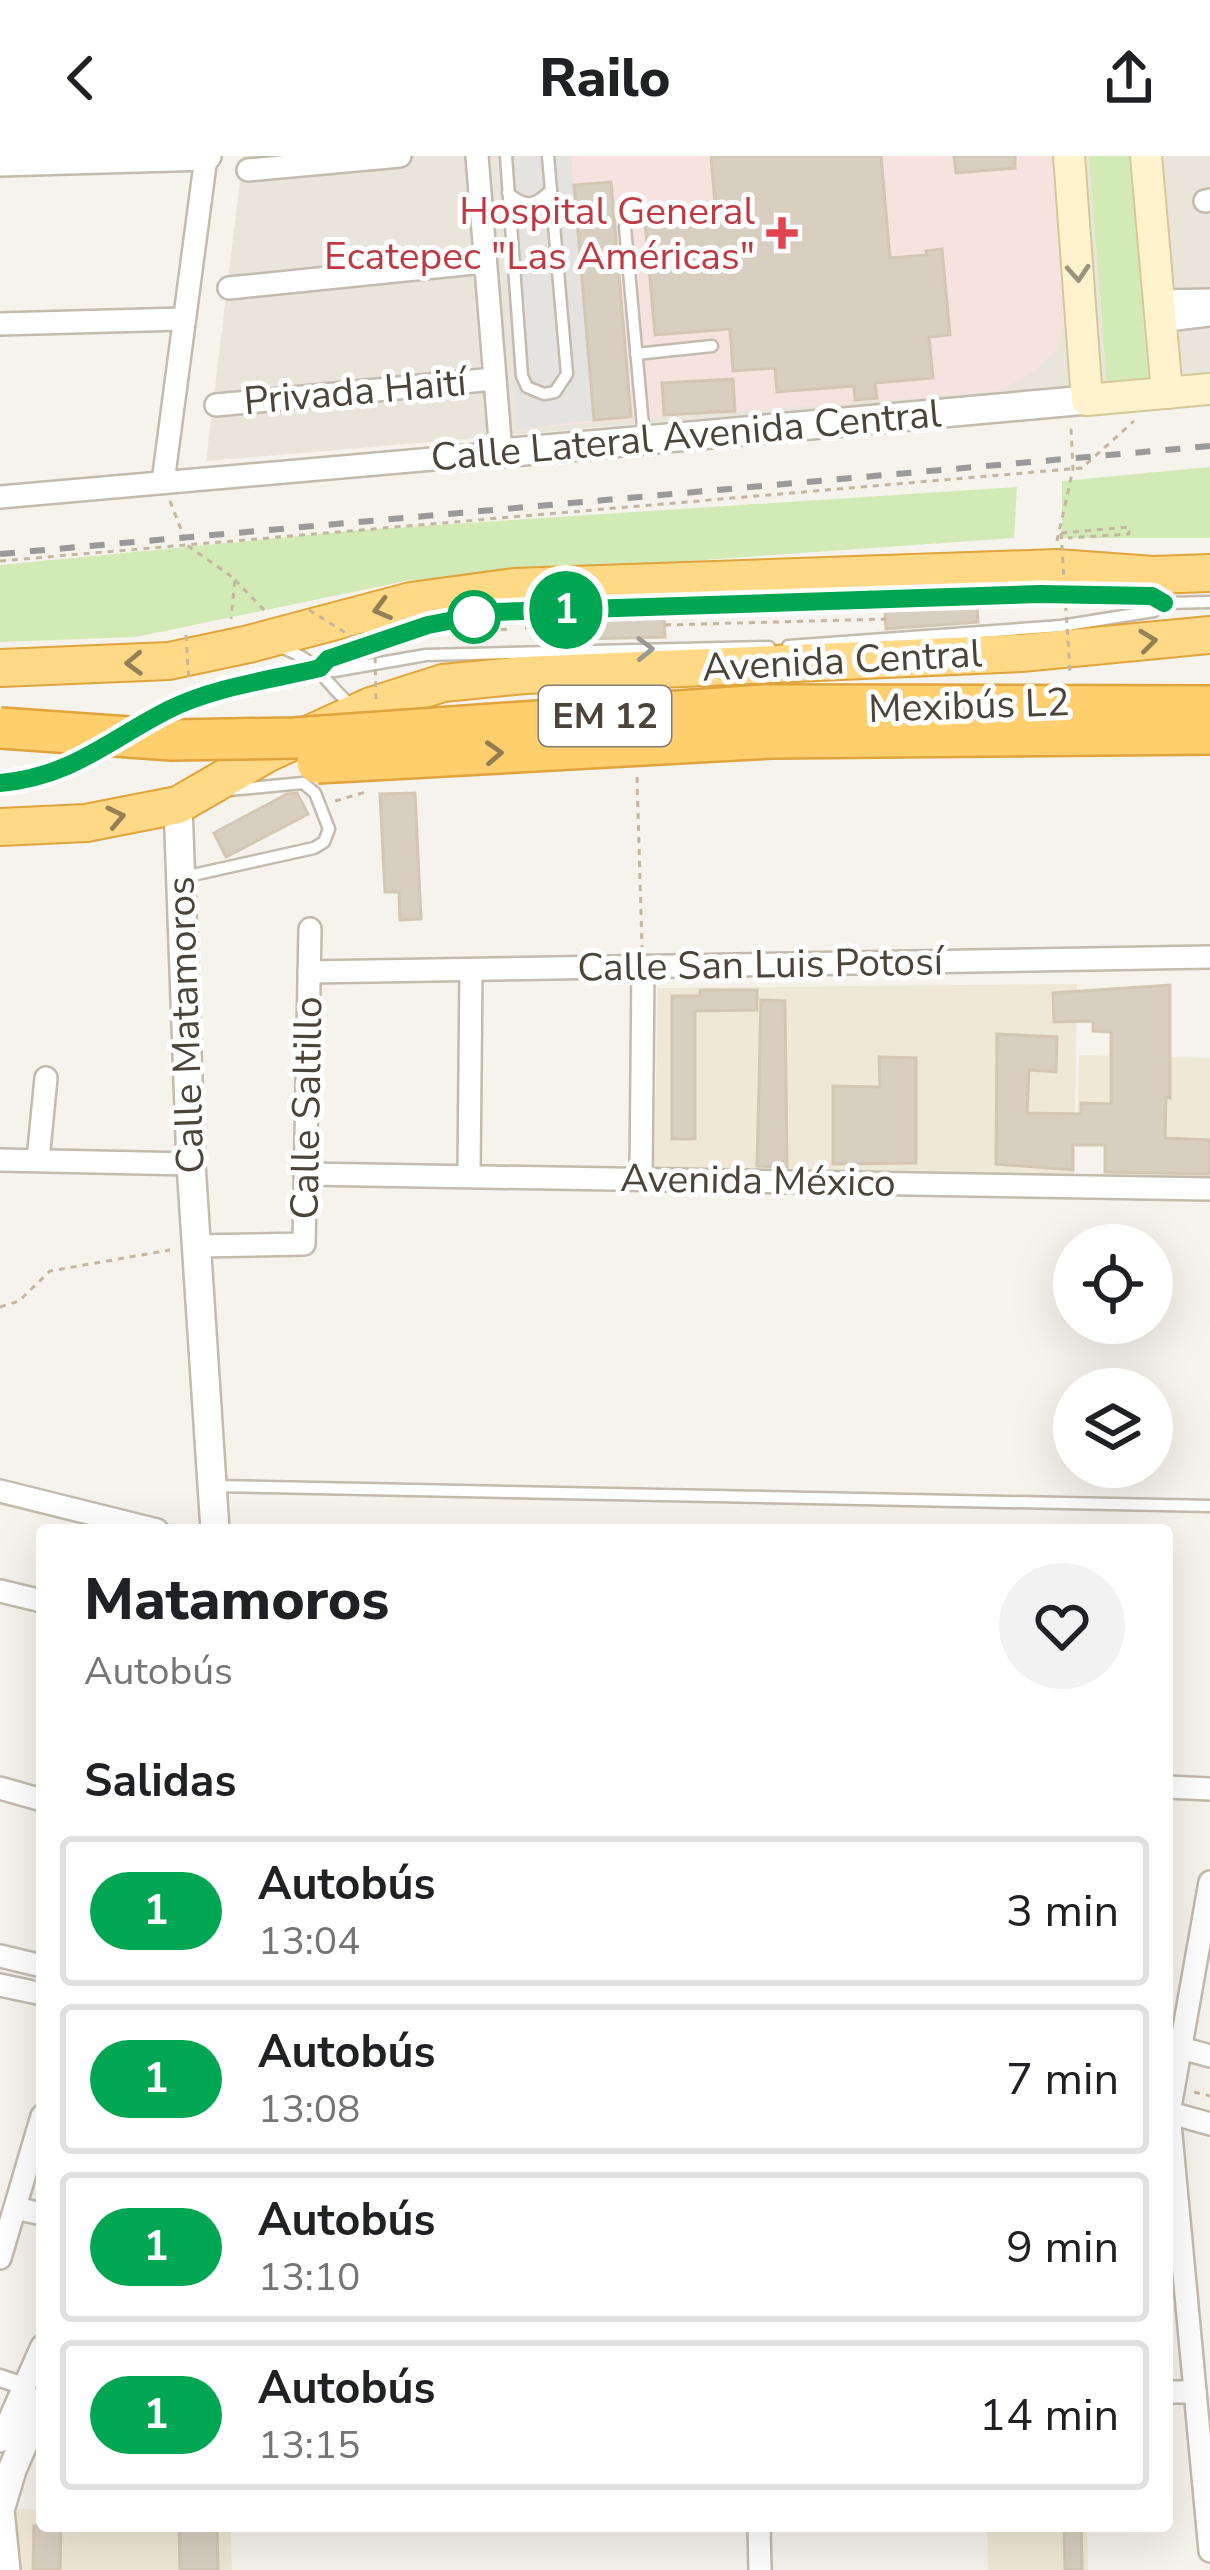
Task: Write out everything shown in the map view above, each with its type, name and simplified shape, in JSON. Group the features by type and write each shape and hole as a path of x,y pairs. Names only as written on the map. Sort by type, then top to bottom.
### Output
{"highway":[{"path":"0,668 169,661 252,634 411,601 514,587 1059,547 1153,575 1210,573"},
{"name":"Avenida Central","path":"0,827 86,824 189,799 268,753 362,710 443,682 1021,653 1210,635"},
{"name":"EM 12","path":"0,728 213,740 764,706 1210,702"},
{"name":"EM 12","path":"0,754 174,766 307,764 771,738 1210,734"}],"main road":[{"path":"1069,156 1078,401"},
{"path":"1146,156 1166,393"},
{"name":"Calle Lateral Avenida Central","path":"1078,401 1210,389"}],"street":[{"path":"248,170 400,156"},
{"path":"477,156 501,453"},
{"path":"0,162 207,157 163,482"},
{"path":"229,288 484,262"},
{"path":"1160,311 1210,300"},
{"path":"1160,311 1210,315"},
{"path":"0,324 183,319"},
{"name":"Privada Haití","path":"215,405 494,379"},
{"name":"Calle Lateral Avenida Central","path":"0,497 1078,401"},
{"name":"Calle Matamoros","path":"189,799 181,878 191,1164 215,1524"},
{"name":"Calle Saltillo","path":"196,1246 304,1244 310,929"},
{"name":"Calle San Luis Potosí","path":"309,972 1210,958"},
{"path":"641,1179 643,967"},
{"path":"469,1174 471,970"},
{"path":"38,1160 46,1078"},
{"path":"0,1160 191,1164"},
{"name":"Avenida México","path":"306,1174 1210,1189"},
{"path":"0,1491 133,1524"},
{"path":"0,1591 36,1600"},
{"path":"1173,1787 1210,1789"},
{"path":"0,1788 36,1797"},
{"path":"1210,1882 1174,2046 1210,2056"},
{"path":"0,1956 36,1965"},
{"path":"0,1985 36,1993"},
{"path":"1173,2113 1210,2124"},
{"path":"0,2258 7,2205 36,2131"},
{"path":"1173,2216 1210,2551"},
{"path":"0,2378 35,2407"},
{"path":"1173,2392 1195,2392"},
{"path":"0,2441 35,2407"},
{"path":"6,2570 0,2510 35,2407"},
{"path":"759,2532 760,2570"}],"lane":[{"path":"506,156 522,376 527,387 544,394 555,392 567,374 548,156"},
{"path":"508,193 520,204 530,204 551,190"},
{"path":"625,227 644,440"},
{"path":"636,354 712,346"},
{"path":"320,668 328,659 428,625 496,612 1040,594 1210,602"},
{"path":"0,784 50,774 91,758 170,709 320,668 334,671 426,656 778,646 1061,626 1154,611 1164,603"},
{"path":"252,634 301,654 320,668 334,690 362,710"},
{"name":"Mexibús L2","path":"362,710 386,716 496,720 1210,702"},
{"path":"181,878 314,848 324,842 329,829 315,794 303,783 189,799"},
{"path":"212,1486 1210,1506"}],"path":[{"path":"1070,672 1059,547 1073,469 1078,401"},
{"path":"0,561 1082,468 1137,419"},
{"path":"163,482 187,545 235,579 252,634"},
{"path":"1129,527 1129,534 1059,547 1129,527"},
{"path":"235,579 252,634"},
{"path":"309,610 375,651"},
{"path":"665,625 886,619"},
{"path":"485,631 581,628"},
{"path":"186,635 189,683"},
{"path":"636,758 643,967"},
{"path":"319,805 371,791"},
{"path":"0,1307 20,1301 50,1271 196,1246"}],"shaded area":[{"path":"243,156 1210,156 1210,375 206,461"},
{"name":"Hospital General Ecatepec \"Las Américas\"","path":"497,156 1052,156 1070,309 1056,350 1033,372 998,391 517,429"},
{"path":"497,156 571,156 594,420 517,429"},
{"path":"1077,984 1074,1177 654,1167 658,988"},
{"path":"1079,1055 1210,1058 1210,1178 1105,1176 1105,1146 1077,1145"},
{"path":"15,2509 36,2510 36,2532 230,2532 232,2570 21,2570"},
{"path":"987,2532 1087,2532 1088,2570 988,2570"}],"green space":[{"path":"1089,156 1130,156 1148,381 1107,385"},
{"path":"1210,467 1210,538 1062,538 1062,481"},
{"path":"1017,487 1014,538 405,581 136,637 0,642 0,565 361,530"}],"building":[{"path":"711,156 881,156 890,258 942,249 950,335 929,337 933,378 875,383 877,398 855,400 854,386 777,392 775,368 733,371 730,329 655,335 645,222 716,217"},
{"path":"954,156 1015,156 1015,168 956,173"},
{"path":"611,182 631,417 594,420 574,185"},
{"path":"733,379 735,411 664,415 662,383"},
{"path":"977,606 978,622 886,629 885,609"},
{"path":"664,616 665,637 581,639 581,619"},
{"path":"297,793 308,814 226,857 214,833"},
{"path":"415,793 421,919 400,920 399,892 385,892 380,794"},
{"path":"1170,985 1170,1098 1166,1097 1165,1138 1210,1140 1210,1174 1105,1172 1105,1145 1073,1145 1073,1170 996,1164 997,1034 1057,1037 1056,1072 1029,1070 1027,1113 1081,1114 1081,1103 1111,1104 1111,1032 1093,1031 1093,1021 1054,1022 1053,993"},
{"path":"700,990 757,990 757,1010 695,1011 695,1139 672,1139 672,996 700,996"},
{"path":"761,1000 785,1001 787,1167 757,1166"},
{"path":"879,1057 916,1058 916,1163 833,1164 833,1086 880,1087"},
{"path":"34,2526 36,2532 61,2532 60,2570 33,2570"},
{"path":"179,2532 217,2532 218,2570 180,2570"},
{"path":"1064,2532 1081,2532 1082,2570 1065,2570"}],"railway":[{"path":"0,554 1210,446"}],"bus line":[{"name":"1","path":"0,783 50,774 91,758 170,709 212,694 320,668 328,659 428,625 496,612 1040,594 1152,596 1164,603"}],"place":[{"name":"Hospital General Ecatepec \"Las Américas\"","path":"782,233"}]}
